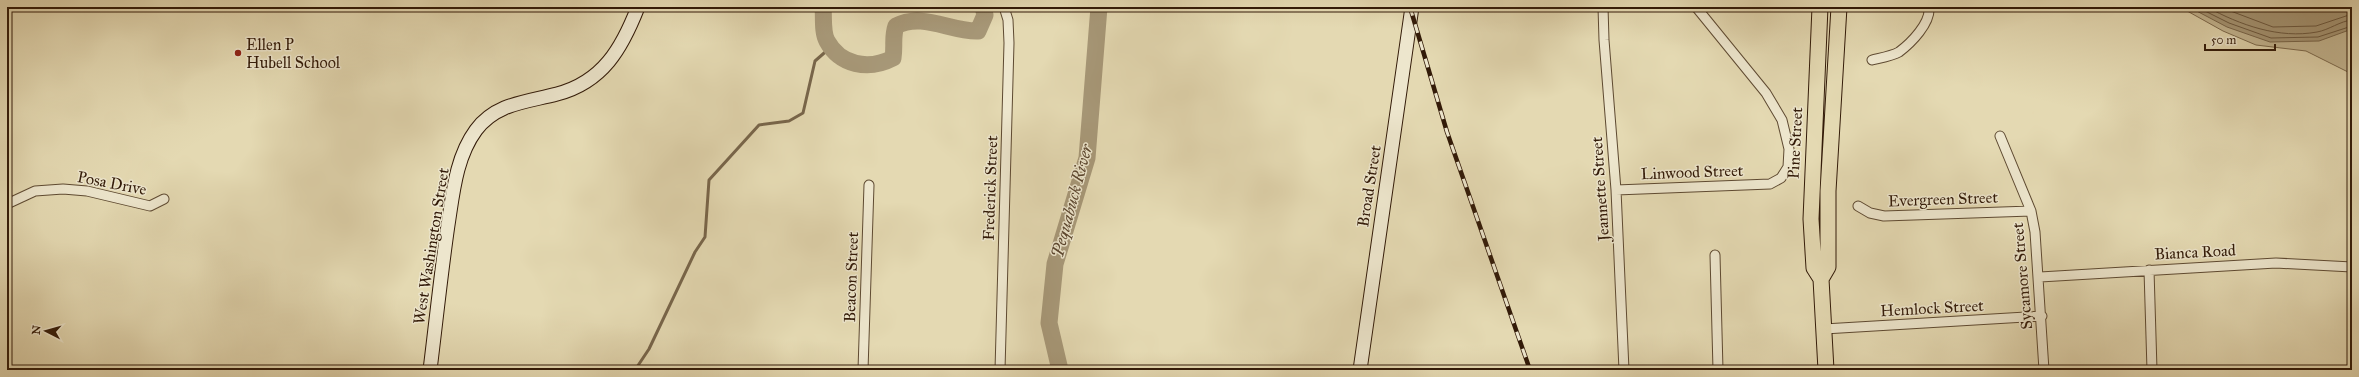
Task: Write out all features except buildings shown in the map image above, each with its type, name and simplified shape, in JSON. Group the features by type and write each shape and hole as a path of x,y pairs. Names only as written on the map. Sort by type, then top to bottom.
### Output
{"highway":[{"name":"Pine Street","path":"1820,7 1810,219 1814,268 1821,279 1826,370"},
{"name":"Pine Street","path":"1821,279 1828,267 1828,191 1839,7"}],"main road":[{"name":"West Washington Street","path":"430,370 454,186 464,148 476,130 500,109 531,98 558,94 592,77 614,56 628,34 638,7"},
{"name":"Broad Street","path":"1360,370 1412,7"}],"street":[{"name":"Frederick Street","path":"1000,370 1009,44 1008,20 1004,7"},
{"name":"Jeannette Street","path":"1603,7 1616,190 1624,370"},
{"name":"Linwood Street","path":"1616,190 1770,184 1782,178 1788,167 1789,149 1782,120 1766,93 1696,7"},
{"path":"1872,60 1898,52 1920,30 1930,13 1929,7"},
{"name":"Sycamore Street","path":"2000,136 2031,211 2036,232 2040,277 2044,370"},
{"name":"Beacon Street","path":"863,370 869,185"},
{"name":"Posa Drive","path":"7,204 35,191 63,189 86,191 150,206 164,199"},
{"name":"Evergreen Street","path":"1858,206 1870,213 1884,216 2031,211"},
{"path":"1715,255 1718,370"},
{"name":"Bianca Road","path":"2040,277 2276,263 2352,267"},
{"path":"2149,270 2152,370"},
{"name":"Hemlock Street","path":"1824,329 2042,316"}],"shaded area":[{"path":"2180,7 2352,7 2352,74 2306,51 2256,45 2223,31"}],"water":[{"path":"2189,7 2352,7 2352,29 2319,41 2270,42 2227,27"}],"waterway":[{"path":"823,7 824,33 827,41 839,56 865,65 884,62 893,58 894,34 896,26 906,22 916,21 957,29 978,31 985,15 983,7"},
{"name":"Pequabuck River","path":"1060,370 1049,323 1055,264 1087,158 1099,7"},
{"path":"635,370 649,349 695,252 705,237 709,180 759,125 789,121 803,113 815,61 831,47"}],"railway":[{"path":"1410,7 1447,132 1530,370"}],"place":[{"name":"Ellen P Hubell School","path":"238,53"}]}
